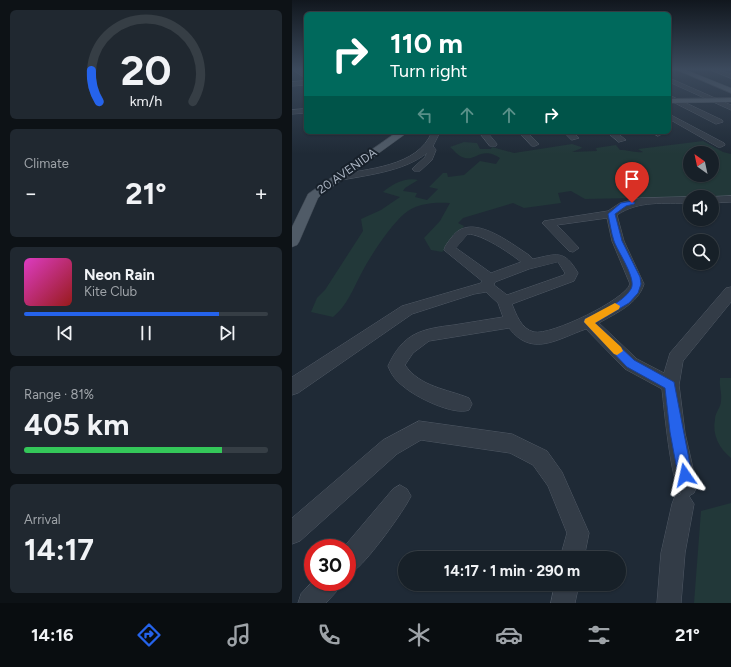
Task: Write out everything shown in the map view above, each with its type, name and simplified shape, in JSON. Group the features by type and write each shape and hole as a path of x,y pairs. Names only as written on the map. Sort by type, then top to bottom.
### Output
{"main road":[{"path":"671,100 731,100"},
{"name":"20 AVENIDA","path":"292,224 305,195 391,134"},
{"name":"20 AVENIDA","path":"292,242 312,197 400,134"}],"street":[{"path":"710,98 731,108"},
{"path":"671,100 718,122"},
{"path":"292,110 304,108"},
{"path":"671,117 721,145"},
{"path":"337,178 378,170 412,160 429,147 435,134"},
{"path":"485,134 493,144"},
{"path":"525,134 535,144"},
{"path":"570,134 575,138"},
{"path":"613,134 622,140"},
{"path":"417,169 429,158 432,150 429,147"},
{"path":"573,248 548,223 611,214 624,205 640,201 683,200"},
{"path":"719,200 731,200"},
{"path":"526,265 528,262 524,258 492,237 470,230 464,231 450,248 450,250 488,283 504,301 512,322 521,333 531,338 541,339 588,322 626,300 635,291 637,284 618,241 611,214"},
{"path":"292,387 407,310 445,296 488,283 526,265 558,258 562,260 573,275 569,278 504,301"},
{"path":"669,603 673,553 685,495 670,385 676,358 731,292"},
{"path":"463,404 432,393 401,376 396,366 400,356 417,339 426,335 512,322"},
{"path":"588,322 631,364 670,385"},
{"path":"292,533 390,447 420,430 512,444 540,458 555,479 566,500 578,533 574,551"},
{"path":"356,551 400,496"},
{"path":"310,603 320,591"},
{"path":"563,603 566,591"}],"green space":[{"path":"703,141 712,146 683,146 683,182 719,182 719,150 731,154 731,196 719,196 719,190 683,190 683,197 585,199 571,191 558,193 561,203 524,208 513,203 463,218 458,223 464,226 456,238 442,252 431,250 424,238 440,221 450,203 420,205 409,210 398,219 386,234 369,260 346,303 338,313 333,317 311,312 317,298 325,290 363,231 361,219 381,210 400,197 383,192 404,180 413,179 418,180 405,188 403,191 417,193 415,197 427,200 438,189 429,187 443,173 447,173 448,177 464,175 480,161 496,164 500,158 488,153 467,158 460,156 450,147 464,142 477,143 480,149 491,149 492,147 514,153 572,144 582,148 572,152 597,151 596,148 616,145 620,150 643,152 638,149"},
{"path":"720,378 731,378 731,458 717,441 714,425 715,417 721,401"},
{"path":"731,503 731,603 694,603 701,511"}],"slow traffic":[{"path":"615,306 588,322 617,351"}],"route":[{"path":"632,203 624,205 611,214 618,241 635,277 637,284 635,291 626,300 588,322 631,364 670,385 676,432 685,475"}]}
